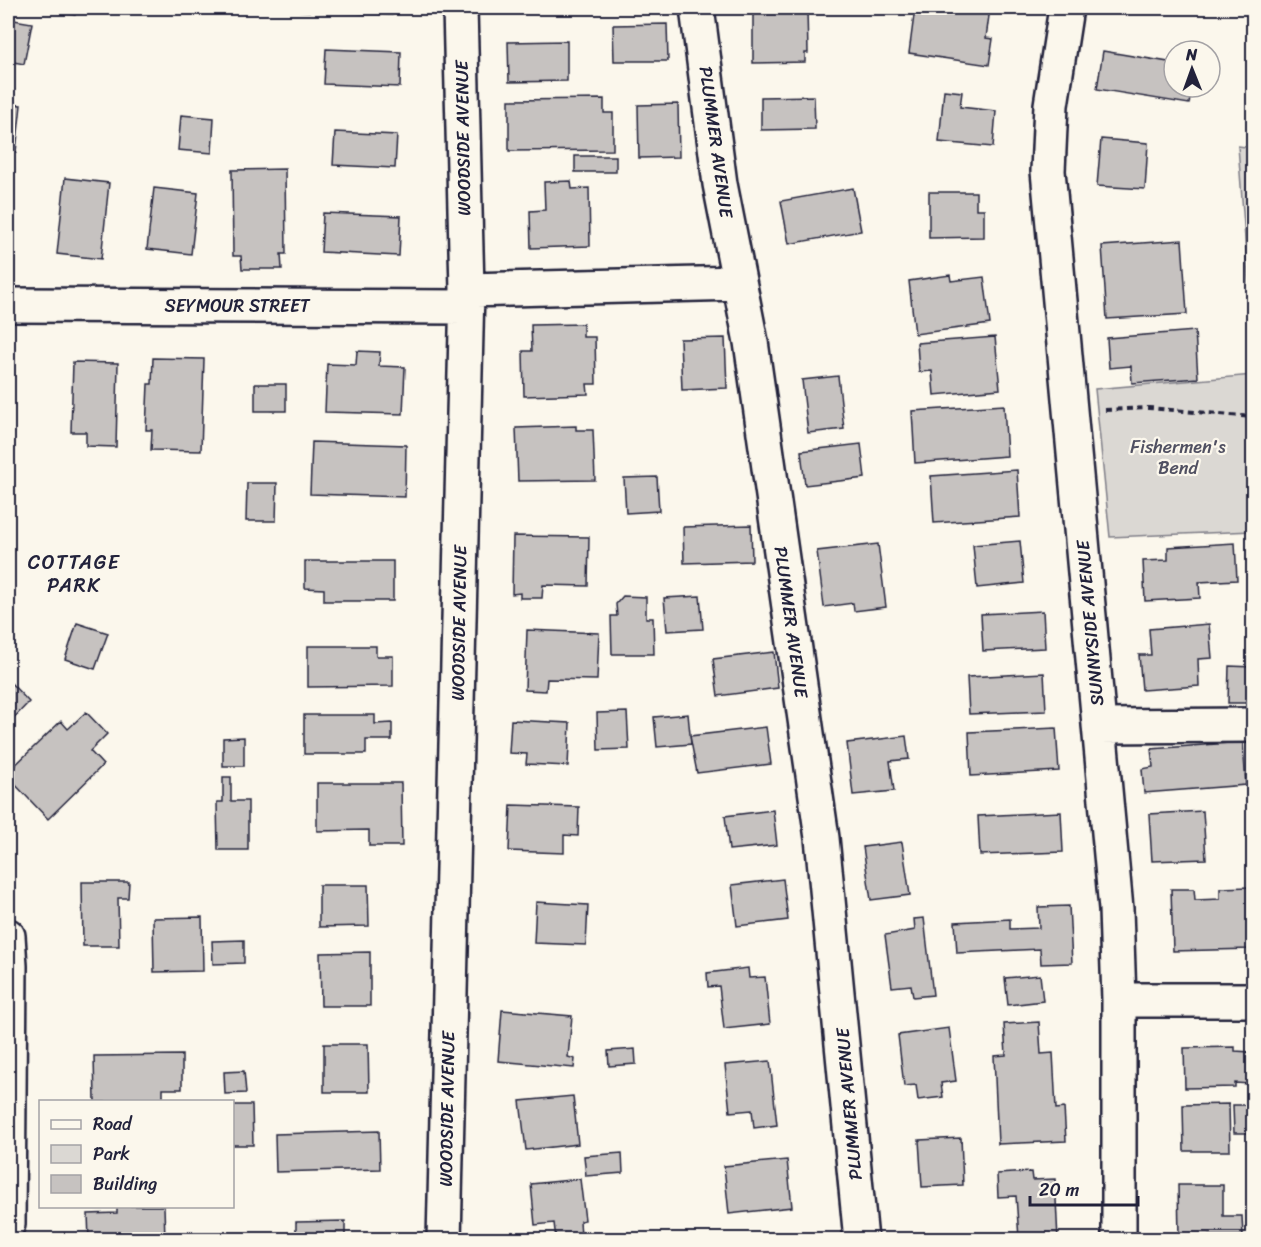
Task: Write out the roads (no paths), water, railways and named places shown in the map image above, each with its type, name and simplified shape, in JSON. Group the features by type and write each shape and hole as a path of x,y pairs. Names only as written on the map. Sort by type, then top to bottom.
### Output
{"street":[{"name":"WOODSIDE AVENUE","path":"444,1239 466,299 460,8"},
{"name":"PLUMMER AVENUE","path":"697,8 720,184 751,342 822,838 862,1239"},
{"name":"SUNNYSIDE AVENUE","path":"1066,8 1051,105 1048,149 1116,909 1119,1000 1119,1239"},
{"name":"SEYMOUR STREET","path":"8,305 466,299 739,283"},
{"path":"1099,726 1254,724"},
{"path":"8,936 10,966 8,1224"},
{"path":"1119,1000 1254,1000"}],"district":[{"name":"COTTAGE PARK","path":"74,574"}],"park label":[{"name":"Fishermen's Bend","path":"1178,457"}]}
